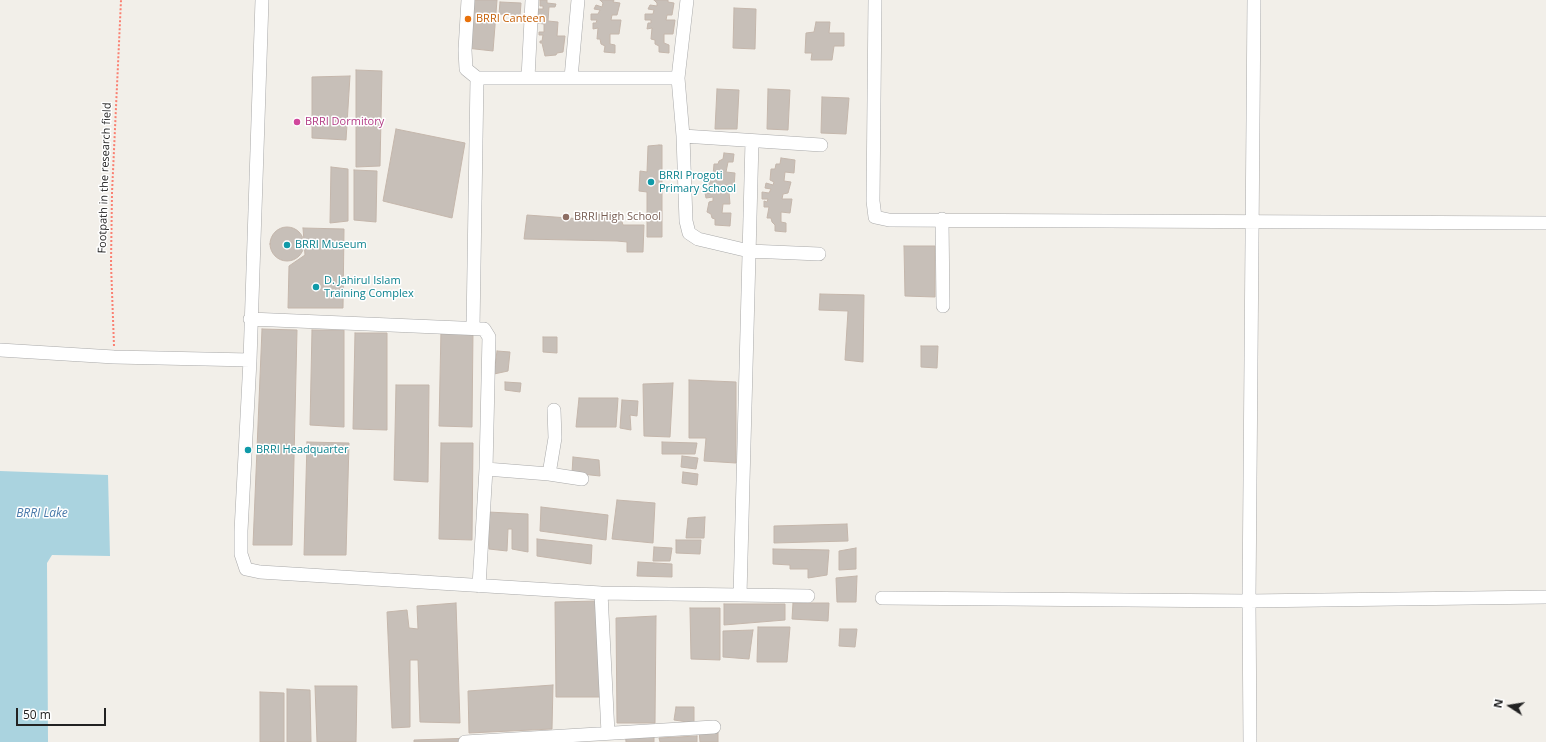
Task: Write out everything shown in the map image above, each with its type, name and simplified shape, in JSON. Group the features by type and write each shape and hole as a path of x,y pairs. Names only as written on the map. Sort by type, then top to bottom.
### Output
{"street":[{"path":"262,0 250,319 250,360 241,554 246,569 260,572 601,593 808,596"},
{"path":"468,0 465,50 466,69 476,78 678,78"},
{"path":"528,78 532,0"},
{"path":"571,78 578,0"},
{"path":"687,0 678,78 683,136 686,221 689,233 698,239 750,251 819,254"},
{"path":"875,0 873,201 875,217 890,220 942,219 1546,223"},
{"path":"1250,742 1249,601 1254,0"},
{"path":"473,328 476,78"},
{"path":"683,136 821,145"},
{"path":"740,595 752,140"},
{"path":"942,219 943,306"},
{"path":"250,319 484,329 490,337 486,469 479,586"},
{"path":"0,350 114,357 250,360"},
{"path":"549,474 555,438 554,410"},
{"path":"486,469 549,474 582,479"},
{"path":"601,593 602,736"},
{"path":"882,598 1249,601 1546,597"},
{"path":"465,742 602,736 714,727"}],"path":[{"name":"Footpath in the research field","path":"114,357 111,264 112,193 121,0"}],"water":[{"name":"BRRI Lake","path":"0,471 108,475 110,556 52,555 47,563 48,742 0,742"}],"building":[{"path":"470,0 497,0 493,51 466,48"},
{"path":"540,0 547,0 547,3 556,4 555,7 549,7 548,21 558,22 557,36 565,36 563,52 557,53 556,55 545,56 542,43 540,43 543,35 539,35 539,32 544,32 544,24 536,23 536,21 543,21 543,16 537,16 537,9 543,9 543,6 540,6"},
{"path":"600,0 614,0 613,2 620,3 617,15 612,15 611,20 621,20 619,34 610,34 610,44 615,45 615,53 604,52 605,46 601,44 600,39 597,39 598,28 593,29 593,23 596,23 597,20 591,20 591,14 598,14 600,10 594,9 596,5 602,7 603,3"},
{"path":"654,0 668,0 668,2 674,3 672,15 667,15 666,20 675,20 673,34 664,34 664,43 669,45 669,53 659,52 659,46 655,44 655,40 651,39 652,28 647,29 648,23 651,23 651,20 645,20 645,14 653,14 654,10 648,9 650,5 657,6 657,3"},
{"path":"500,2 521,3 520,16 499,14"},
{"path":"734,8 756,9 755,49 733,48"},
{"path":"816,22 830,22 829,33 844,33 844,46 834,46 832,60 811,60 812,53 805,53 806,33 814,32"},
{"path":"356,70 382,71 380,166 356,167"},
{"path":"350,76 346,140 312,138 312,77"},
{"path":"717,89 739,90 737,129 715,129"},
{"path":"768,89 790,90 788,130 767,129"},
{"path":"822,97 849,98 846,134 821,133"},
{"path":"396,129 465,143 452,218 383,201"},
{"name":"BRRI Progoti Primary School","path":"662,145 662,237 647,237 647,192 639,191 640,171 647,172 648,146"},
{"path":"724,153 734,154 733,162 728,162 726,172 735,173 734,188 725,185 724,191 729,192 730,204 723,204 722,213 731,213 730,226 715,225 715,219 712,218 711,214 707,212 709,202 713,201 713,197 706,198 705,193 711,193 711,189 703,188 705,182 710,183 710,180 707,180 708,174 713,175 714,164 718,164 719,161 723,159"},
{"path":"781,158 795,160 794,173 785,172 784,181 791,182 788,193 783,194 782,199 792,199 790,213 781,212 781,222 786,223 786,232 775,231 775,225 771,218 767,218 769,207 764,207 764,201 767,202 768,199 762,199 762,192 769,193 771,189 765,188 766,183 773,185 774,182 770,180 771,169 775,169 776,164 780,164"},
{"path":"331,167 348,169 348,221 330,223"},
{"path":"354,170 377,171 376,222 354,220"},
{"path":"585,214 620,215 623,225 644,225 643,252 627,252 627,242 524,239 527,215 582,219"},
{"name":"BRRI Museum","path":"290,227 297,229 302,234 304,244 302,254 297,259 284,261 277,259 272,254 270,241 272,234 277,229"},
{"name":"D. Jahirul Islam Training Complex","path":"303,228 344,229 343,308 288,308 289,266 305,255"},
{"path":"904,246 935,246 935,297 905,296"},
{"path":"820,294 864,295 863,362 845,360 848,311 819,310"},
{"path":"262,329 297,330 292,545 253,545"},
{"path":"312,330 344,330 344,427 310,425"},
{"path":"441,330 473,330 472,427 439,426"},
{"path":"355,333 387,333 387,430 353,429"},
{"path":"543,337 557,337 557,353 543,352"},
{"path":"921,346 938,346 937,368 921,367"},
{"path":"497,351 510,352 508,371 494,374"},
{"path":"689,380 736,382 736,463 704,461 706,438 689,438"},
{"path":"505,382 521,383 520,392 505,390"},
{"path":"673,383 670,437 644,436 643,384"},
{"path":"396,385 429,385 428,482 394,480"},
{"path":"579,398 618,398 616,427 576,427"},
{"path":"622,400 638,401 637,416 630,415 631,430 620,428"},
{"path":"307,442 349,443 346,555 304,555"},
{"path":"662,442 697,443 695,454 662,454"},
{"path":"441,443 473,443 472,540 439,539"},
{"path":"682,456 698,458 696,469 681,467"},
{"path":"573,457 599,460 600,476 572,473"},
{"path":"683,472 698,474 697,485 682,483"},
{"path":"617,500 655,503 653,543 612,539"},
{"path":"541,507 608,515 606,540 540,531"},
{"path":"488,512 528,514 528,552 512,549 512,529 508,529 507,551 489,549"},
{"path":"705,517 704,538 686,538 688,518"},
{"path":"847,524 848,541 774,543 774,526"},
{"path":"537,539 592,545 591,564 537,556"},
{"path":"676,540 701,540 700,554 676,553"},
{"path":"654,547 672,548 670,561 653,561"},
{"path":"856,548 856,569 839,570 839,551"},
{"path":"773,549 829,550 827,575 808,578 808,569 790,569 790,565 773,564"},
{"path":"638,562 672,564 672,577 637,576"},
{"path":"857,576 856,602 837,602 836,578"},
{"path":"598,601 602,697 556,697 555,602"},
{"path":"456,603 460,723 420,722 418,660 410,660 410,727 392,728 387,612 407,610 409,628 418,629 417,606"},
{"path":"793,603 829,603 828,621 792,619"},
{"path":"724,604 785,604 785,620 724,625"},
{"path":"690,608 720,608 720,660 691,659"},
{"path":"656,616 655,723 617,723 616,618"},
{"path":"758,627 790,627 787,662 757,662"},
{"path":"840,629 857,629 855,647 839,646"},
{"path":"753,630 749,659 723,657 723,631"},
{"path":"553,685 552,729 469,733 468,691"},
{"path":"315,686 357,686 356,742 317,742"},
{"path":"287,689 310,690 311,742 287,742"},
{"path":"260,692 284,693 284,742 260,742"},
{"path":"676,707 694,707 694,723 674,720"},
{"path":"654,727 654,742 626,742 625,729"},
{"path":"718,729 718,742 700,742 699,730"},
{"path":"697,736 697,742 660,742 659,738"},
{"path":"473,738 473,742 414,742 414,740"}],"place":[{"name":"BRRI Canteen","path":"468,19"},
{"name":"BRRI Dormitory","path":"297,122"},
{"name":"BRRI Progoti Primary School","path":"651,182"},
{"name":"BRRI High School","path":"566,217"},
{"name":"BRRI Museum","path":"287,245"},
{"name":"D. Jahirul Islam Training Complex","path":"316,287"},
{"name":"BRRI Headquarter","path":"248,450"}]}
